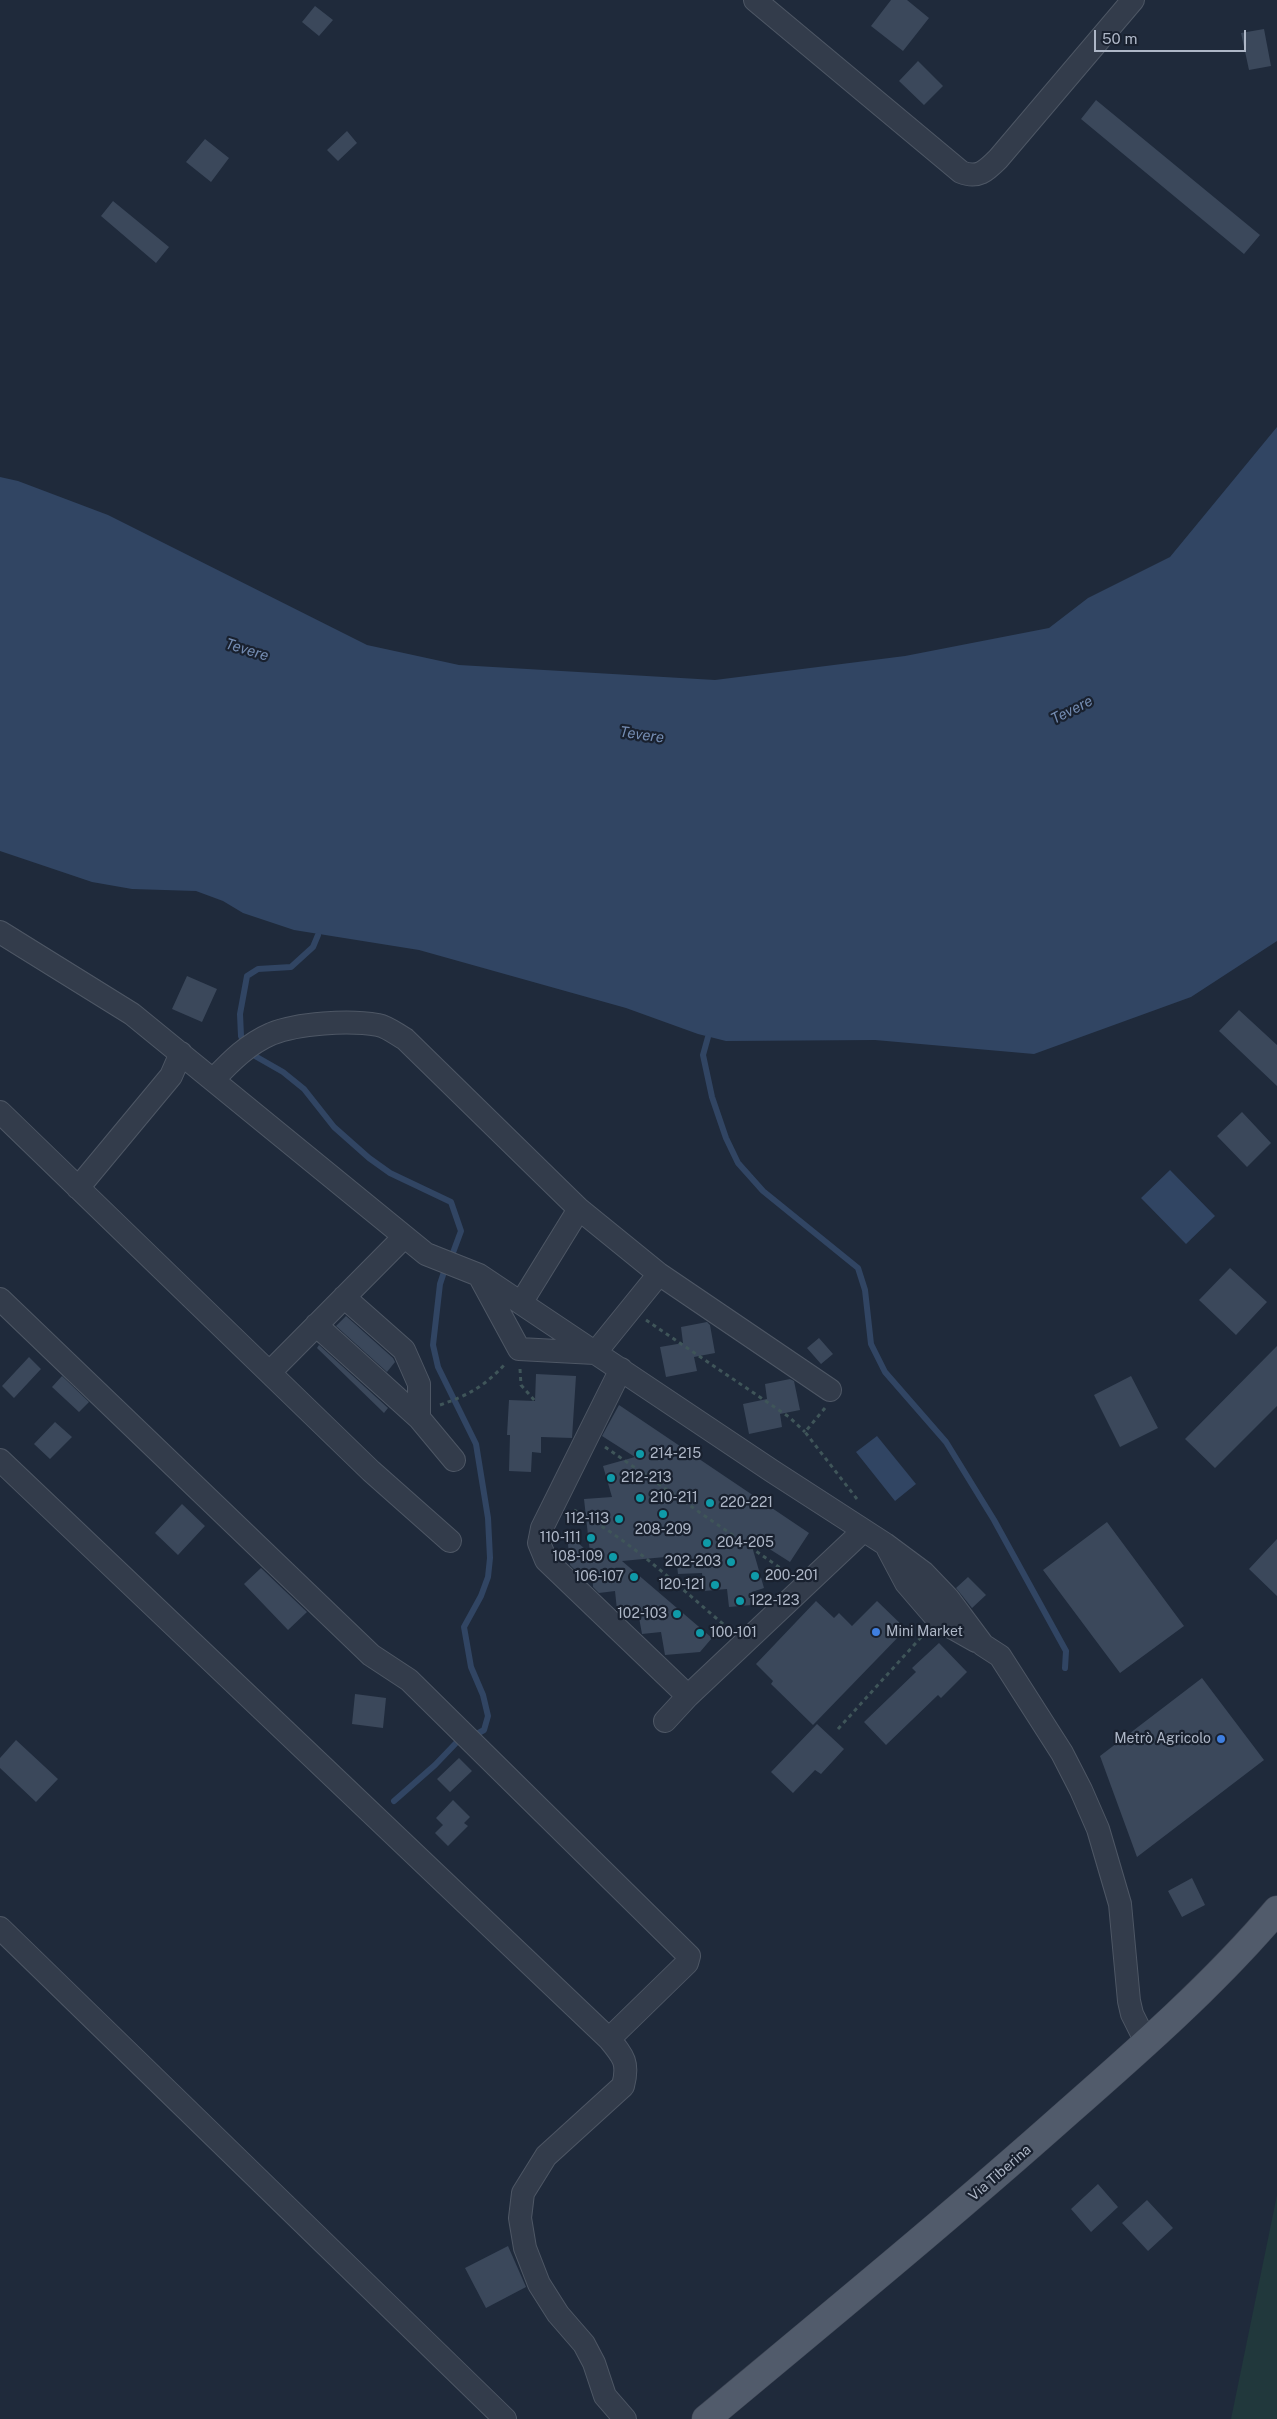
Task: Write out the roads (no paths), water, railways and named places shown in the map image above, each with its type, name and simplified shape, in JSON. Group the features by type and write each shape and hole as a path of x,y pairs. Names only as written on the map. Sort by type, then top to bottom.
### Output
{"main road":[{"name":"Via Tiberina","path":"706,2419 986,2186 1146,2042 1211,1980 1277,1910"}],"lane":[{"path":"756,0 961,172 974,176 983,173 998,159 1133,0"},
{"path":"0,932 132,1014 181,1052 292,1146 426,1254 479,1276 885,1544 924,1573 948,1598 983,1645"},
{"path":"214,1079 239,1054 272,1034 298,1027 329,1024 384,1027 405,1039 578,1209 659,1274 830,1390"},
{"path":"78,1188 170,1076 181,1052"},
{"path":"0,1112 371,1470 450,1541"},
{"path":"521,1303 578,1209"},
{"path":"270,1372 404,1237"},
{"path":"595,1353 659,1274"},
{"path":"479,1276 519,1349 595,1353"},
{"path":"344,1297 404,1350 419,1384 419,1418"},
{"path":"0,1299 371,1655 409,1680 689,1956 687,1963 609,2039"},
{"path":"316,1325 419,1418 454,1460"},
{"path":"621,1368 542,1528 539,1543 546,1560 688,1696"},
{"path":"0,1460 609,2039 619,2051 627,2070 623,2086 546,2156 523,2193 520,2218 525,2248 539,2284 558,2314 584,2344 594,2363 605,2396 625,2419"},
{"path":"665,1721 688,1696 863,1531"},
{"path":"885,1544 906,1583 937,1619 1000,1656 1062,1753 1098,1829 1120,1904 1132,2014 1146,2042"},
{"path":"0,1928 505,2419"}],"water":[{"name":"Tevere","path":"1277,427 1277,941 1191,997 1034,1054 875,1040 726,1041 698,1034 626,1008 419,950 294,930 243,913 223,901 196,891 132,889 92,882 0,851 0,477 18,481 108,515 367,645 459,665 715,680 905,656 1049,628 1088,598 1170,557"},
{"path":"1170,1170 1215,1216 1186,1244 1141,1198"},
{"path":"877,1436 916,1484 895,1501 856,1452"}],"waterway":[{"path":"318,935 313,947 291,967 258,969 247,976 240,1014 241,1036 248,1052 283,1072 304,1089 334,1127 369,1158 390,1173 451,1202 461,1231 451,1258"},
{"path":"708,1037 703,1055 712,1097 726,1138 738,1163 763,1191 858,1268 865,1290 871,1344 885,1372 946,1442 994,1520 1066,1651 1065,1668"},
{"path":"444,1272 440,1284 433,1345 438,1367 476,1444 488,1518 490,1558 488,1577 481,1596 464,1627 471,1667 483,1695 488,1716 484,1730 473,1736"},
{"path":"394,1801 435,1765 457,1742"}],"place":[{"name":"214-215","path":"640,1454"},
{"name":"212-213","path":"611,1478"},
{"name":"210-211","path":"640,1498"},
{"name":"220-221","path":"710,1503"},
{"name":"208-209","path":"663,1514"},
{"name":"112-113","path":"619,1519"},
{"name":"110-111","path":"591,1538"},
{"name":"204-205","path":"707,1543"},
{"name":"108-109","path":"613,1557"},
{"name":"202-203","path":"731,1562"},
{"name":"200-201","path":"755,1576"},
{"name":"106-107","path":"634,1577"},
{"name":"120-121","path":"715,1585"},
{"name":"122-123","path":"740,1601"},
{"name":"102-103","path":"677,1614"},
{"name":"Mini Market","path":"876,1632"},
{"name":"100-101","path":"700,1633"},
{"name":"Metrò Agricolo","path":"1221,1739"}]}
